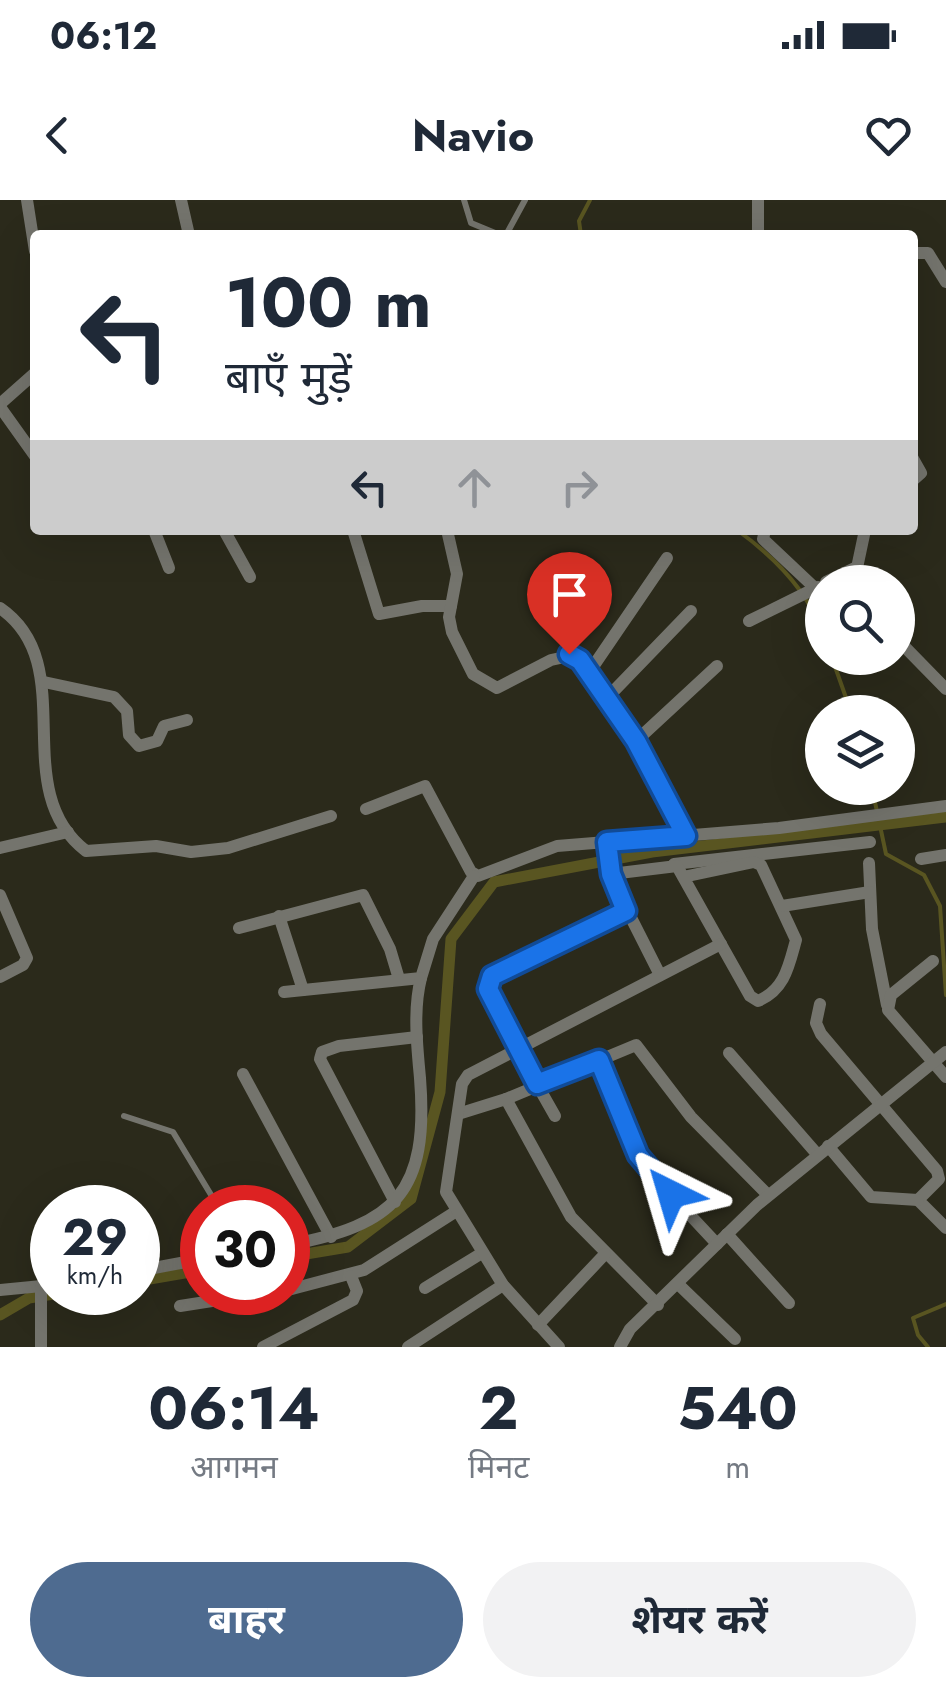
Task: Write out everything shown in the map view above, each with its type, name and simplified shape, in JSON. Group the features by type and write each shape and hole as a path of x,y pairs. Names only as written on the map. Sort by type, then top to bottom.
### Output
{"street":[{"path":"27,200 32,230"},
{"path":"180,200 189,230"},
{"path":"758,200 758,230"},
{"path":"918,253 928,253 946,282"},
{"path":"30,378 0,406 30,449"},
{"path":"156,535 169,568"},
{"path":"227,535 250,576"},
{"path":"354,535 379,614 428,605 451,606"},
{"path":"448,535 457,574 451,606 452,632 468,667 487,686 502,687 569,654 636,741 686,836"},
{"path":"763,535 762,540 805,581"},
{"path":"856,565 864,535"},
{"path":"588,674 667,558"},
{"path":"749,622 805,594"},
{"path":"0,608 28,636 44,682 44,769 57,814 68,832 94,854 156,846 201,852 228,848 331,816"},
{"path":"606,698 691,612"},
{"path":"915,657 946,689"},
{"path":"636,741 717,666"},
{"path":"44,682 119,700 129,716 128,735 139,746 157,741 164,726 186,720"},
{"path":"366,809 425,786 474,876"},
{"path":"310,1241 357,1228 395,1202 414,1168 421,1136 417,1037 421,978 433,939 474,876 556,846 607,847 946,806"},
{"path":"0,848 68,832"},
{"path":"610,870 870,842"},
{"path":"607,847 610,870 626,911 660,975"},
{"path":"921,859 946,855"},
{"path":"674,864 750,996 758,1001 769,996 783,981 796,940 758,863 684,877"},
{"path":"869,863 875,948 890,1016 946,1077"},
{"path":"782,906 870,892"},
{"path":"0,894 27,958 23,965 0,977"},
{"path":"240,928 363,895 390,949 399,980"},
{"path":"556,1116 517,1048 487,980 626,911"},
{"path":"280,916 303,990"},
{"path":"556,1346 503,1285 455,1212 445,1184 464,1078 721,944"},
{"path":"887,1004 891,995 932,961"},
{"path":"284,992 421,978"},
{"path":"820,1004 816,1023 821,1034 938,1171 938,1178 918,1200"},
{"path":"395,1202 320,1059 322,1052 339,1046 417,1037"},
{"path":"458,1114 506,1099 636,1044 691,1117 768,1195"},
{"path":"620,1347 630,1329 768,1195 946,1052"},
{"path":"729,1053 870,1198 918,1200 946,1228"},
{"path":"599,1060 647,1169 789,1303"},
{"path":"243,1074 331,1237"},
{"path":"506,1099 560,1202 605,1254 658,1305"},
{"path":"310,1285 351,1276 455,1212"},
{"path":"425,1288 482,1253"},
{"path":"538,1324 605,1254"},
{"path":"263,1347 353,1300 357,1291 351,1276"},
{"path":"678,1284 734,1339"},
{"path":"408,1347 503,1285"},
{"path":"0,1290 30,1289"},
{"path":"41,1347 42,1315"}],"lane":[{"path":"464,200 471,223 490,230"},
{"path":"506,230 525,200"},
{"path":"124,1116 173,1132 205,1185"}],"waterway":[{"path":"580,230 579,221 590,200"},
{"path":"743,535 787,575 805,599"},
{"path":"838,675 845,695"},
{"path":"876,805 886,854 924,875 940,906 946,995"},
{"path":"310,1253 348,1247 411,1199 440,1092 451,939 494,882 652,852 946,817"},
{"path":"160,1277 180,1274"},
{"path":"0,1315 30,1298"},
{"path":"928,1347 918,1335 913,1318 946,1304"}],"route":[{"path":"569,654 580,660 628,728 686,836 607,842 611,874 626,911 492,976 487,980 488,989 537,1084 599,1060 638,1155 671,1194"}]}
